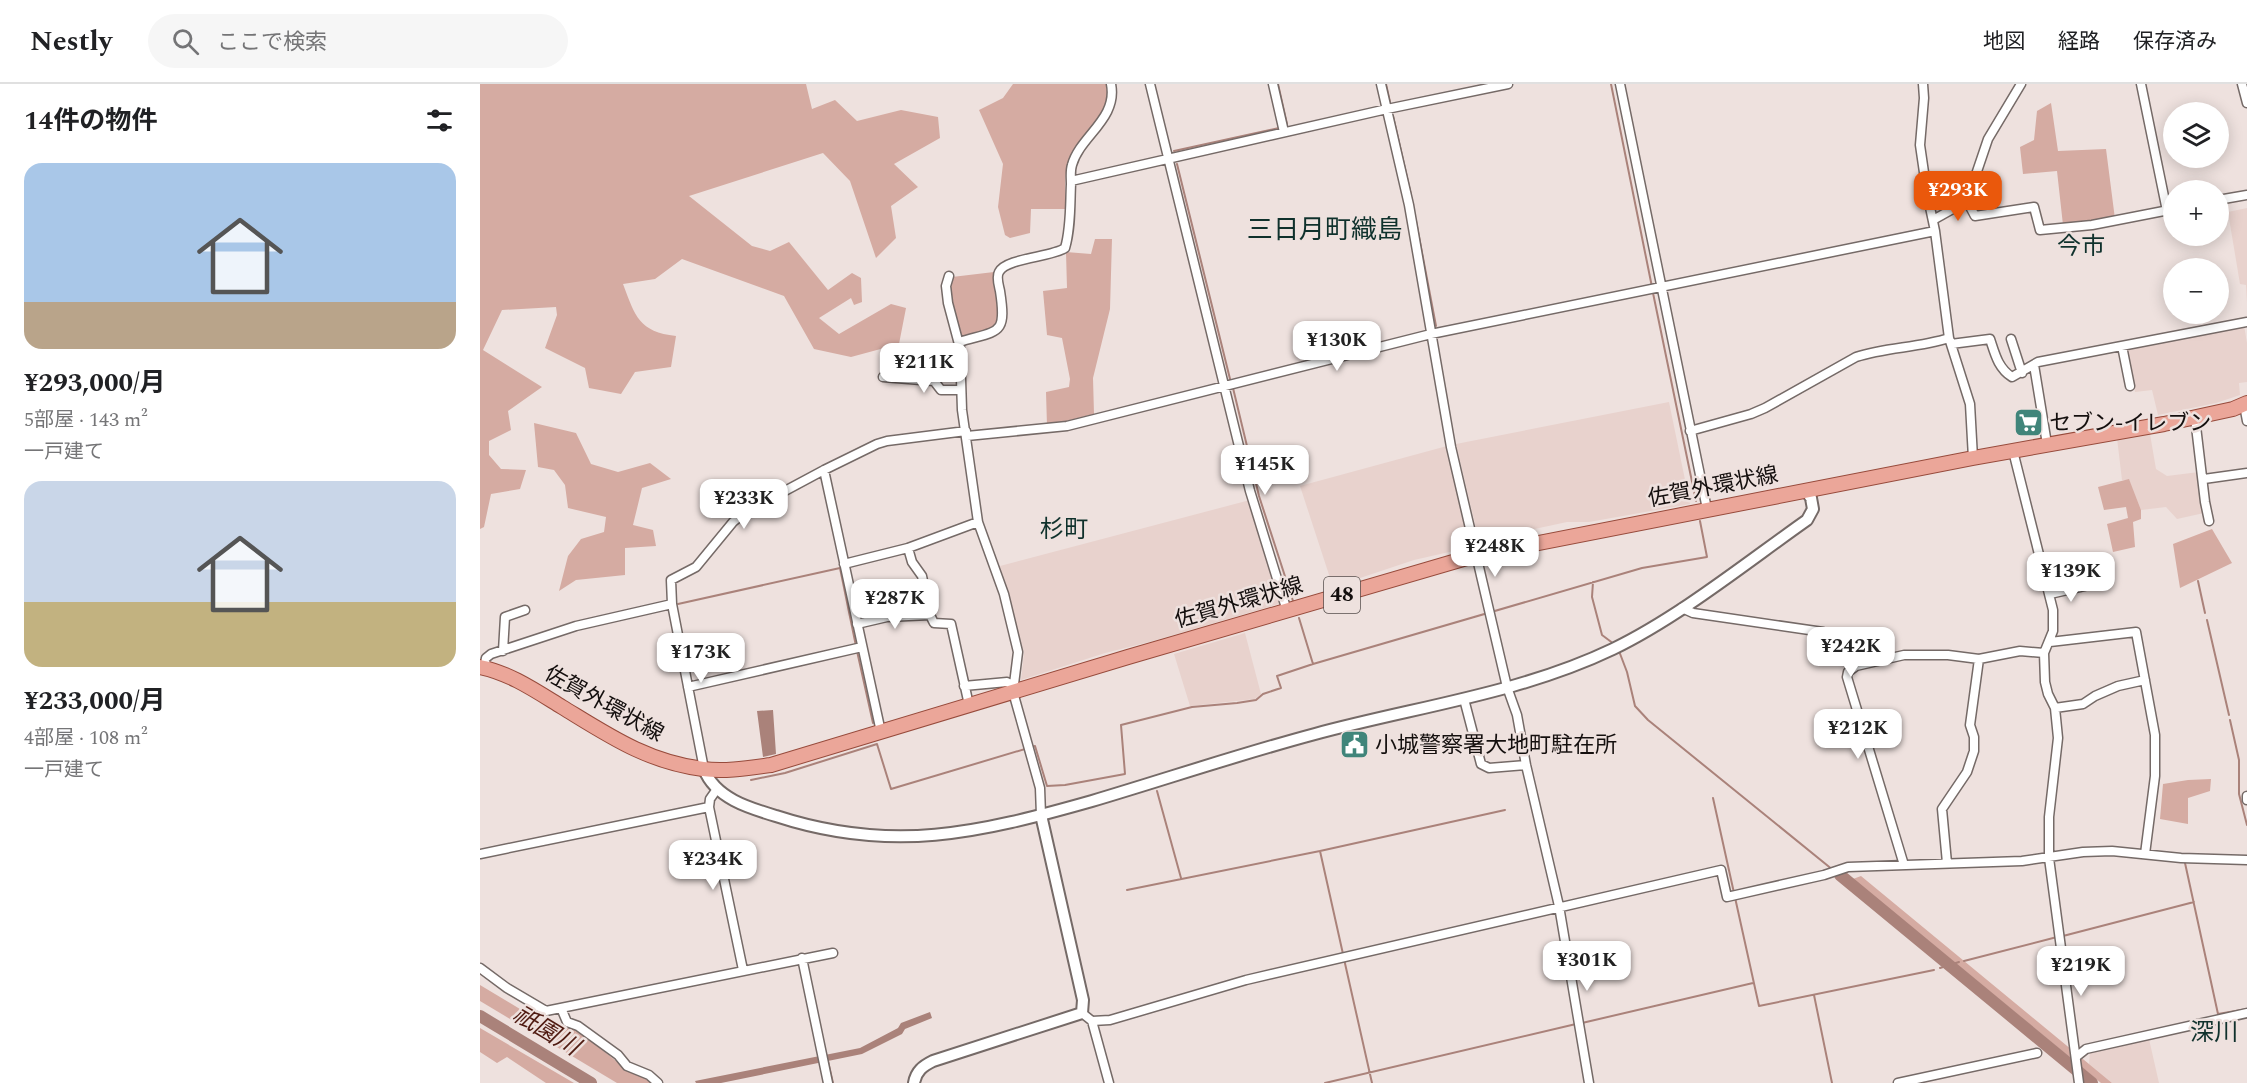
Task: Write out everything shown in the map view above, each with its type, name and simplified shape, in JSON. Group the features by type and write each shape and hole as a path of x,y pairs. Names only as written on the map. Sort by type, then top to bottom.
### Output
{"main road":[{"name":"佐賀外環状線","path":"482,667 522,682 624,745 662,761 704,770 771,765 969,705 1013,689 1477,555 1973,458 2195,418 2245,404"}],"street":[{"path":"959,342 994,331 1003,321 999,272 1005,267 1036,256 1060,252 1065,248 1069,222 1071,166 1106,114 1110,102 1111,84"},
{"path":"1150,84 1250,491 1287,611"},
{"path":"1273,84 1284,132"},
{"path":"1381,84 1409,205 1451,447 1507,687 1518,723 1559,906 1589,1083"},
{"path":"1071,181 1387,109 1508,84"},
{"path":"1620,84 1707,509"},
{"path":"1923,84 1920,145 1926,194 1935,231 1950,341 1970,404 1973,458"},
{"path":"1933,220 1967,201 1988,139 2021,84"},
{"path":"2141,84 2163,180"},
{"path":"2242,84 2247,103"},
{"path":"2229,198 2247,195"},
{"path":"1967,201 1975,216 2034,207 2040,230 2092,225 2163,211"},
{"path":"1806,491 1814,509 1807,520 1682,608 1616,647 1583,662 1464,699 1317,733 1041,815 950,835 868,836 834,831 793,822 757,810 717,789 704,770 672,604 671,580 696,567 733,522 744,513 824,470 887,441 1067,426 1431,334 1935,231"},
{"path":"949,276 946,286 948,303 959,342 961,390 978,522 1004,594 1018,652 1013,689"},
{"path":"1690,431 1765,408 1856,357 1881,350 1950,341 1990,339 1998,363 2004,372 2012,377 2038,362 2247,322"},
{"path":"2011,339 2022,373"},
{"path":"2122,346 2130,386"},
{"path":"2034,365 2047,444"},
{"path":"883,377 934,381 940,390 961,390"},
{"path":"2245,404 2247,421"},
{"path":"2195,418 2209,521"},
{"path":"2013,451 2050,594 2054,620 2050,642 2044,653 2045,682 2055,708 2057,757 2049,817 2049,858 2079,1083"},
{"path":"824,470 881,732"},
{"path":"2204,479 2247,473"},
{"path":"844,564 908,548 978,522"},
{"path":"908,548 912,562 922,576 930,615 934,623 951,624 969,705"},
{"path":"2050,594 2085,586"},
{"path":"482,667 486,658 491,654 576,626 672,604"},
{"path":"1682,608 1693,613 1823,632 1838,640 1856,666"},
{"path":"503,651 505,617 525,610"},
{"path":"857,624 888,617 930,615"},
{"path":"2050,642 2136,632 2155,735 2155,776 2145,854"},
{"path":"688,687 862,647"},
{"path":"1904,865 1847,677 1848,672 1856,666 1913,655 1948,655 1979,659 2020,651 2044,653"},
{"path":"1947,863 1942,809 1967,772 1974,751 1974,737 1970,725 1979,659"},
{"path":"2055,708 2084,704 2095,696 2118,686 2145,680"},
{"path":"964,686 1007,682 1013,689 1040,788 1041,815 1083,1000 1082,1013"},
{"path":"1464,699 1481,764 1488,768 1526,765"},
{"path":"717,789 710,799 709,807 743,970"},
{"path":"480,854 709,807"},
{"path":"1092,1021 1110,1020 1246,980 1721,870 1727,897 1824,875 1848,867 2049,858 2103,852 2247,860"},
{"path":"480,968 507,988 546,1011 833,953"},
{"path":"802,958 828,1083"},
{"path":"561,1008 567,1022 578,1026 618,1055 627,1066 649,1075 658,1083"},
{"path":"1082,1013 1092,1021 1109,1083"},
{"path":"914,1083 917,1073 923,1066 933,1061 1082,1013"},
{"path":"2076,1057 2086,1049 2247,1013"},
{"path":"1898,1083 2037,1053"}],"shaded area":[{"path":"480,84 806,84 812,109 835,100 857,121 901,110 938,117 940,138 894,164 918,187 891,206 896,238 876,258 850,181 823,153 689,196 752,246 770,251 789,242 828,290 852,273 861,278 862,302 854,305 851,298 819,318 839,334 891,304 906,308 899,344 851,357 814,349 784,296 682,259 655,279 623,284 640,321 654,331 676,336 671,367 635,372 621,394 589,388 585,368 545,348 557,315 556,307 502,310 483,350 542,387 508,411 511,430 489,441 489,455 501,469 526,470 520,489 491,494 484,527 480,529"},
{"path":"1013,84 1107,84 1109,94 1103,113 1070,158 1066,176 1065,209 1031,209 1030,233 1010,238 1005,235 998,207 1003,164 979,110 1003,98"},
{"path":"2051,103 2058,151 2106,149 2115,219 2063,225 2057,171 2023,174 2020,147 2034,140 2037,111"},
{"path":"2247,208 2247,302 2246,285 2240,284 2229,212"},
{"path":"1095,239 1112,239 1110,309 1093,378 1094,414 1047,426 1046,392 1069,387 1070,379 1062,338 1047,335 1043,291 1067,288 1066,252 1091,254"},
{"path":"994,272 1001,316 996,327 960,339 948,289 952,277"},
{"path":"2244,325 2247,343 2247,382 2239,383 2240,395 2216,403 2158,415 2152,390 2135,392 2126,347"},
{"path":"1669,402 1690,504 1589,522 1567,522 1520,532 1480,545 1456,444"},
{"path":"534,423 576,433 591,464 618,472 650,463 671,479 642,488 633,525 653,530 656,546 625,548 625,575 576,580 559,591 568,556 581,539 604,532 606,517 568,508 565,485 554,470 538,467"},
{"path":"2150,434 2156,469 2167,476 2199,472 2201,504 2204,513 2177,519 2166,507 2141,510 2129,480 2122,480 2117,438"},
{"path":"1447,446 1471,547 1414,560 1333,587 1300,486"},
{"path":"2129,479 2141,510 2141,519 2133,522 2135,547 2113,552 2107,524 2128,518 2126,507 2104,510 2098,487"},
{"path":"1250,500 1282,603 1105,653 1021,680 1024,653 1000,566"},
{"path":"2212,529 2232,563 2180,588 2173,544"},
{"path":"1245,633 1261,694 1255,699 1190,706 1174,654"},
{"path":"773,710 776,754 763,757 757,711"},
{"path":"2211,779 2210,791 2188,798 2188,824 2160,819 2163,784"},
{"path":"1861,876 2112,1083 2101,1083 1853,879"},
{"path":"480,985 558,1032 562,1025 575,1028 621,1065 647,1079 663,1083 617,1083 480,1001"},
{"path":"930,1012 932,1018 905,1029 902,1034 862,1054 721,1083 696,1083 695,1081 860,1048 898,1028 901,1023"},
{"path":"480,1028 574,1083 546,1083 507,1057 497,1063 480,1052"},
{"path":"2149,1039 2159,1083 2112,1083 2089,1064 2090,1052"}],"waterway":[{"path":"1278,84 1287,124"},
{"path":"1386,84 1390,102"},
{"path":"1611,84 1652,287"},
{"path":"1393,116 1411,195"},
{"path":"1174,151 1279,128"},
{"path":"1177,164 1231,383"},
{"path":"1416,221 1436,326"},
{"path":"1653,293 1696,501"},
{"path":"2190,329 2247,318"},
{"path":"1233,388 1259,496 1293,601"},
{"path":"751,780 785,773 877,744 891,789 1035,746 1047,786 1125,774 1121,725 1192,707 1256,700 1263,694 1281,688 1277,676 1313,664 1642,568 1707,557 1700,521"},
{"path":"678,604 840,568 856,646"},
{"path":"2198,581 2205,613"},
{"path":"1593,582 1592,597 1602,635 1614,644"},
{"path":"1299,618 1313,664"},
{"path":"2207,620 2229,715"},
{"path":"857,651 873,723"},
{"path":"1619,651 1627,672 1635,706 1648,720 1833,870"},
{"path":"2230,720 2239,760 2239,794 2247,825"},
{"path":"1157,791 1181,878"},
{"path":"1713,798 1759,1006 1934,970"},
{"path":"1127,890 1320,851 1505,810"},
{"path":"1320,851 1343,954"},
{"path":"2162,860 2219,863"},
{"path":"2185,863 2218,1014 2247,1009"},
{"path":"1840,875 2092,1083"},
{"path":"2063,936 2194,902"},
{"path":"1964,961 2057,937"},
{"path":"1344,959 1372,1083"},
{"path":"1940,968 1959,962"},
{"path":"1582,1023 1753,983"},
{"path":"1814,995 1832,1083"},
{"name":"祇園川","path":"480,1016 591,1083"},
{"path":"1325,1083 1576,1024"},
{"path":"828,1061 833,1083"}],"place":[{"name":"セブン-イレブン","path":"2028,423"},
{"name":"小城警察署大地町駐在所","path":"1354,745"}],"district":[{"name":"三日月町織島","path":"1325,230"},
{"name":"今市","path":"2081,247"},
{"name":"杉町","path":"1064,530"},
{"name":"深川","path":"2214,1033"}]}
